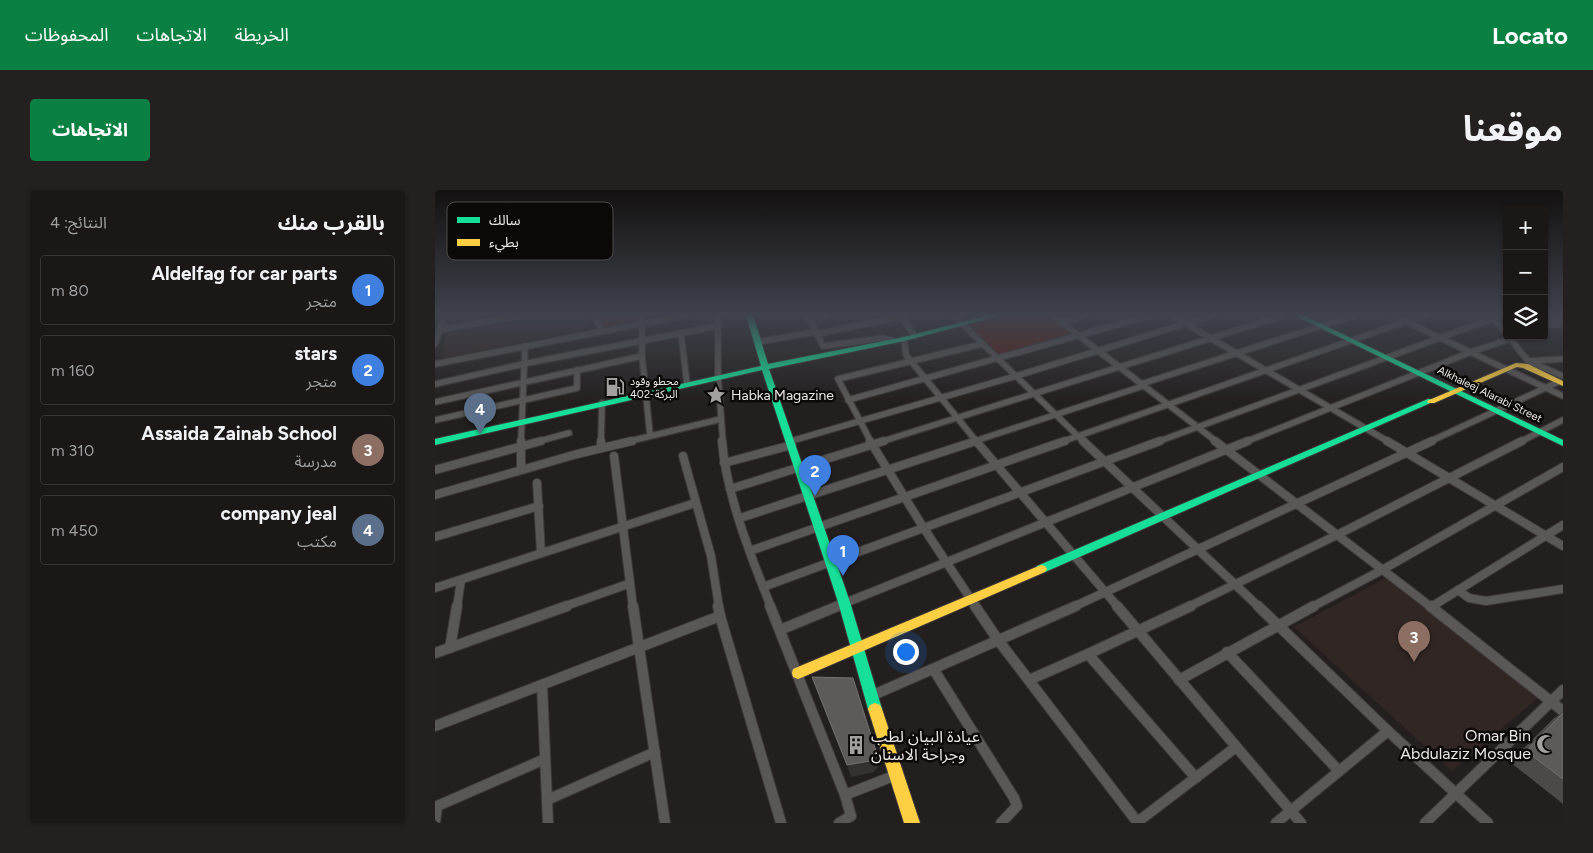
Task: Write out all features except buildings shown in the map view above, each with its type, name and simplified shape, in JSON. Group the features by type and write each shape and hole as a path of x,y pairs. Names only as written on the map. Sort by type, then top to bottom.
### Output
{"street":[{"path":"435,364 533,345"},
{"path":"561,345 562,357"},
{"path":"435,384 523,364 624,345"},
{"path":"641,345 650,435"},
{"path":"682,345 687,384"},
{"path":"718,345 718,376 724,463 730,489 763,587 845,795 851,816 839,823"},
{"path":"759,345 844,602 856,648 912,823"},
{"path":"822,345 834,345"},
{"path":"435,442 718,376 876,345"},
{"path":"901,345 911,362 940,398 1301,823"},
{"path":"980,345 838,380 859,422 923,527 998,640 1137,823 1236,747"},
{"path":"983,345 1278,624 1388,731 1488,823"},
{"path":"848,400 1053,345"},
{"path":"1089,345 1197,426 1563,711"},
{"path":"724,463 1119,345"},
{"path":"730,489 1192,345"},
{"path":"1223,345 1563,546"},
{"path":"740,518 1057,415 1264,345"},
{"path":"750,551 1341,345"},
{"name":"Alkhaleej Alarabi Street","path":"1359,345 1563,443"},
{"path":"763,587 1419,345"},
{"path":"1455,345 1563,396"},
{"path":"780,630 844,602 1131,486 1226,450 1488,345"},
{"path":"1515,345 1528,361 1562,380"},
{"path":"521,470 520,447 525,346"},
{"path":"601,365 602,349"},
{"path":"435,402 642,356"},
{"path":"1528,361 1563,359"},
{"path":"798,673 1506,369 1521,365 1546,377 1562,380"},
{"path":"435,420 577,388 577,370"},
{"path":"871,696 934,670 1105,593 1562,380"},
{"path":"466,412 468,395"},
{"path":"601,448 602,403"},
{"path":"435,495 601,448 721,418"},
{"path":"1029,680 1137,632 1337,535 1563,420"},
{"path":"435,470 569,433"},
{"path":"614,456 628,584 640,647 665,823"},
{"path":"683,456 711,556 720,616 781,823"},
{"path":"1179,680 1278,624 1382,570 1563,467"},
{"path":"537,484 541,553"},
{"path":"435,588 695,503"},
{"path":"435,537 539,506"},
{"path":"1431,607 1563,525"},
{"path":"451,648 461,580"},
{"path":"435,653 628,584"},
{"path":"1458,590 1469,598 1486,602 1563,589"},
{"path":"435,726 720,616"},
{"path":"1227,652 1339,771"},
{"path":"1088,654 1197,778"},
{"path":"934,670 1014,798 1017,806 1015,811 1002,823"},
{"path":"542,685 548,823"},
{"path":"1425,823 1563,690"},
{"path":"1276,823 1388,731"},
{"path":"547,800 655,752"},
{"path":"435,823 436,806 545,759"},
{"path":"845,795 896,775"}],"shaded area":[{"path":"444,345 510,345 443,359"},
{"path":"983,345 1052,345 999,359"},
{"path":"1387,577 1540,696 1452,771 1294,627"}],"traffic: fast":[{"path":"758,345 844,602 875,709"},
{"path":"435,442 718,377 877,345"},
{"path":"1358,345 1563,443"},
{"path":"1041,569 1431,401"}],"traffic: slow":[{"path":"1431,401 1516,365 1525,366 1563,384"},
{"path":"798,673 1041,569"},
{"path":"875,709 912,823"}],"place":[{"name":"محطو وقود 402-البركة","path":"615,387"},
{"name":"Habka Magazine","path":"716,395"},
{"name":"company jeal","path":"480,434"},
{"name":"stars","path":"815,496"},
{"name":"Aldelfag for car parts","path":"843,576"},
{"name":"Assaida Zainab School","path":"1414,662"},
{"name":"Omar Bin Abdulaziz Mosque","path":"1546,744"},
{"name":"عيادة البيان لطب وجراحة الاسنان","path":"856,745"}]}
